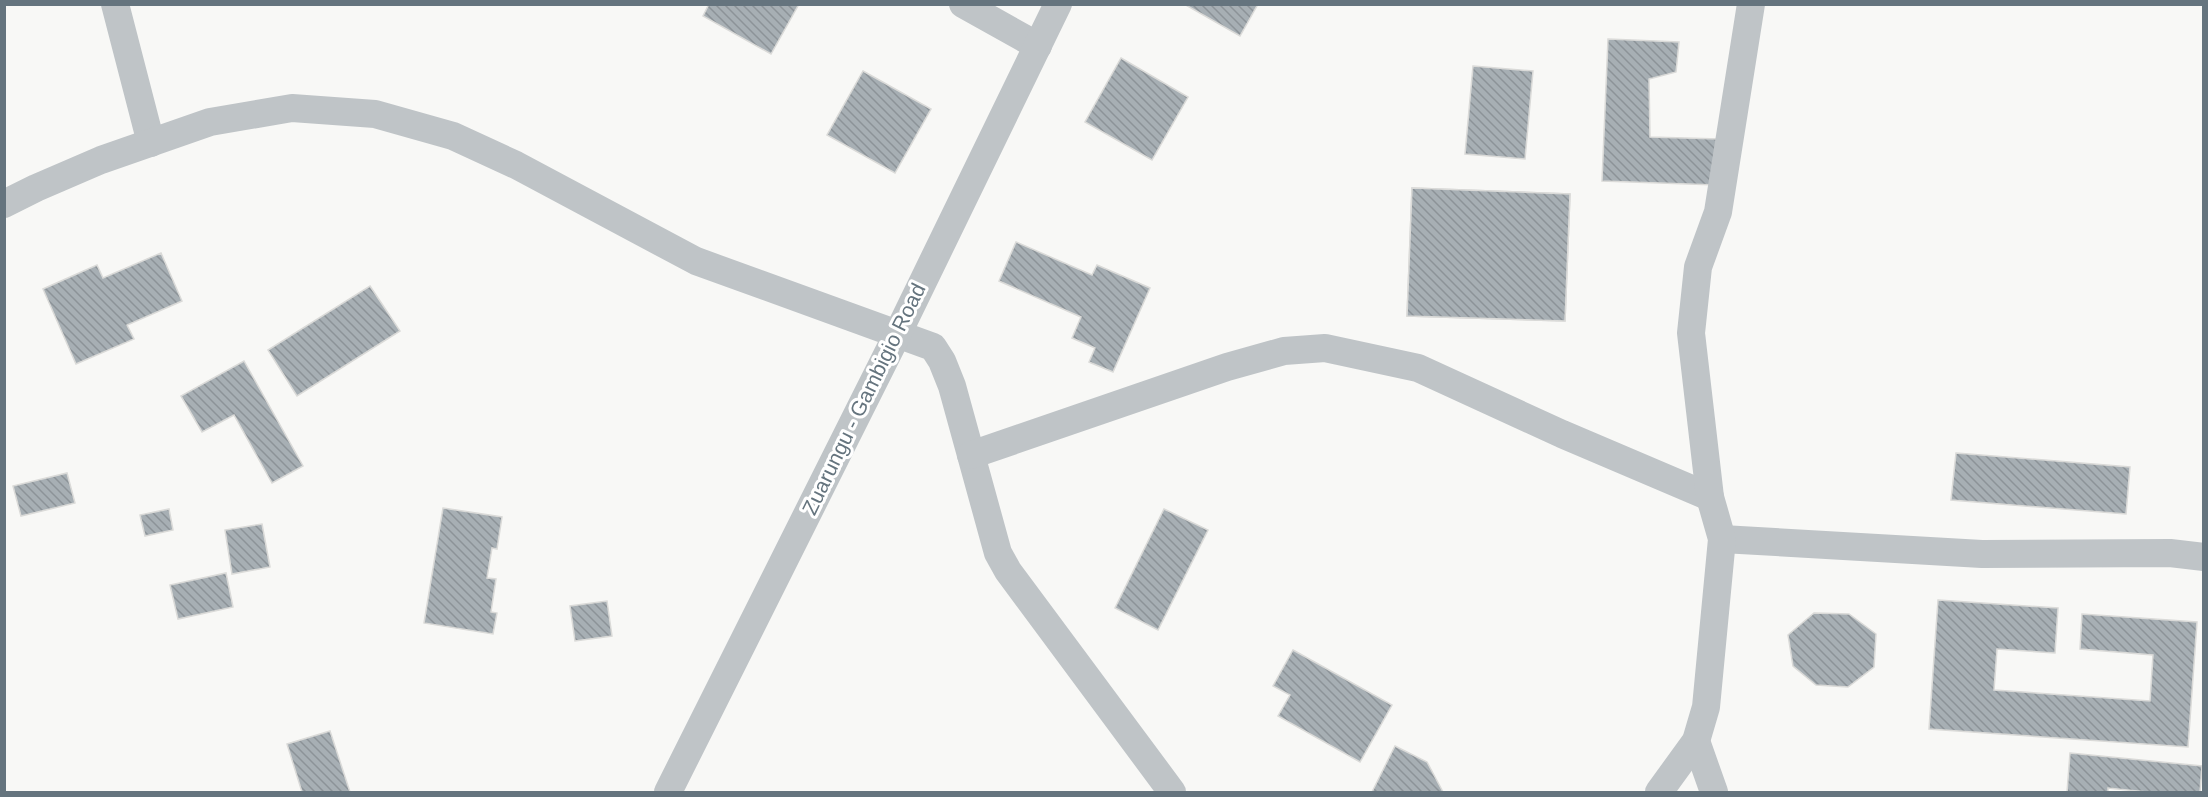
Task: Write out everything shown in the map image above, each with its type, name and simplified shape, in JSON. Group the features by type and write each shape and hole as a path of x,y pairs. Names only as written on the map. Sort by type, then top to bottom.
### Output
{"street":[{"path":"115,4 151,142"},
{"path":"963,4 1038,46"},
{"name":"Zuarungu - Gambigio Road","path":"668,792 897,335 1058,4"},
{"path":"1659,792 1696,741 1706,707 1722,539 1710,497 1691,333 1698,267 1718,212 1751,4"},
{"path":"4,204 80,169 210,122 292,108 375,114 464,141 516,165 696,261 933,347 942,361 952,386 998,553 1015,580 1172,792"},
{"path":"970,454 1227,367 1284,351 1325,348 1418,368 1562,434 1710,497"},
{"path":"1722,539 1982,554 2170,553 2204,557"},
{"path":"1696,741 1714,792"}],"building":[{"path":"709,4 799,4 771,54 703,16"},
{"path":"1184,4 1258,4 1240,36"},
{"path":"1608,39 1679,42 1676,72 1649,79 1650,137 1719,139 1717,185 1602,181"},
{"path":"1121,58 1188,97 1152,160 1085,122"},
{"path":"1473,66 1533,71 1525,159 1465,154"},
{"path":"863,71 931,109 895,173 827,135"},
{"path":"1412,188 1570,194 1565,321 1407,316","holes":["1458,216 1532,219 1528,287 1455,284"]},
{"path":"1412,188 1570,194 1565,321 1407,316"},
{"path":"1016,242 1092,275 1097,265 1150,288 1113,372 1089,362 1095,348 1072,338 1081,317 999,281"},
{"path":"161,253 182,301 127,325 134,339 76,364 43,289 97,265 103,278"},
{"path":"370,286 400,331 297,396 268,350"},
{"path":"244,361 303,466 272,483 234,415 202,432 181,396"},
{"path":"1956,453 2130,467 2126,514 1951,500"},
{"path":"67,473 75,503 21,516 13,486"},
{"path":"443,508 502,517 497,549 492,548 487,578 496,579 491,612 497,613 493,634 424,623"},
{"path":"169,509 173,530 145,536 140,515"},
{"path":"1164,509 1208,530 1158,630 1115,608"},
{"path":"262,524 270,567 232,574 225,530"},
{"path":"226,573 233,607 178,619 170,585"},
{"path":"1938,600 2058,608 2055,653 1997,649 1994,690 2150,701 2153,655 2080,649 2082,614 2197,622 2188,747 1929,729"},
{"path":"607,601 612,636 575,641 570,606"},
{"path":"1814,613 1849,614 1876,634 1874,667 1848,687 1816,685 1793,666 1788,635"},
{"path":"1293,650 1392,705 1360,762 1278,716 1290,695 1273,686"},
{"path":"330,731 350,792 302,792 287,744"},
{"path":"1395,746 1427,762 1443,792 1372,792"},
{"path":"2070,753 2202,766 2200,792 2147,792 2108,788 2108,792 2067,792"}]}
